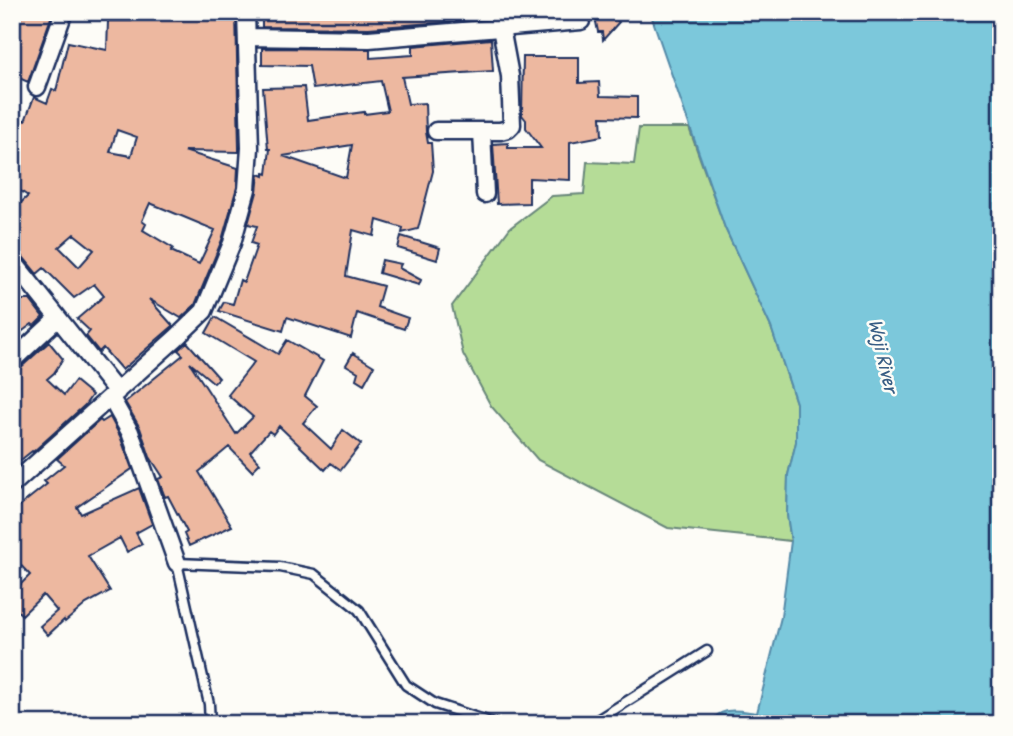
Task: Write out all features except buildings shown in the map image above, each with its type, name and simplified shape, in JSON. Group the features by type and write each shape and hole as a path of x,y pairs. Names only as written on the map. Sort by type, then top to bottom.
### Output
{"street":[{"path":"37,87 64,12"},
{"path":"12,485 204,311 232,243 247,189 250,148 246,12"},
{"path":"247,37 369,39 582,21"},
{"path":"436,131 500,131 512,125 510,76 501,27"},
{"path":"482,131 485,194"},
{"path":"12,260 114,395 177,563"},
{"path":"12,361 58,318"}],"lane":[{"path":"210,724 209,704 177,563 280,568 314,573 359,610 406,685 435,704 496,724"},
{"path":"591,724 707,651"}],"green space":[{"path":"639,128 689,128 725,228 771,327 796,403 796,442 788,475 787,515 791,541 668,528 538,460 491,406 463,354 452,306 510,228 552,196 584,194 587,162 634,164"}],"water":[{"name":"Woji River","path":"650,12 1001,12 1001,724 710,724 719,714 725,712 757,713 781,617 791,541 787,515 788,475 796,442 796,403 771,327 725,228"}]}
